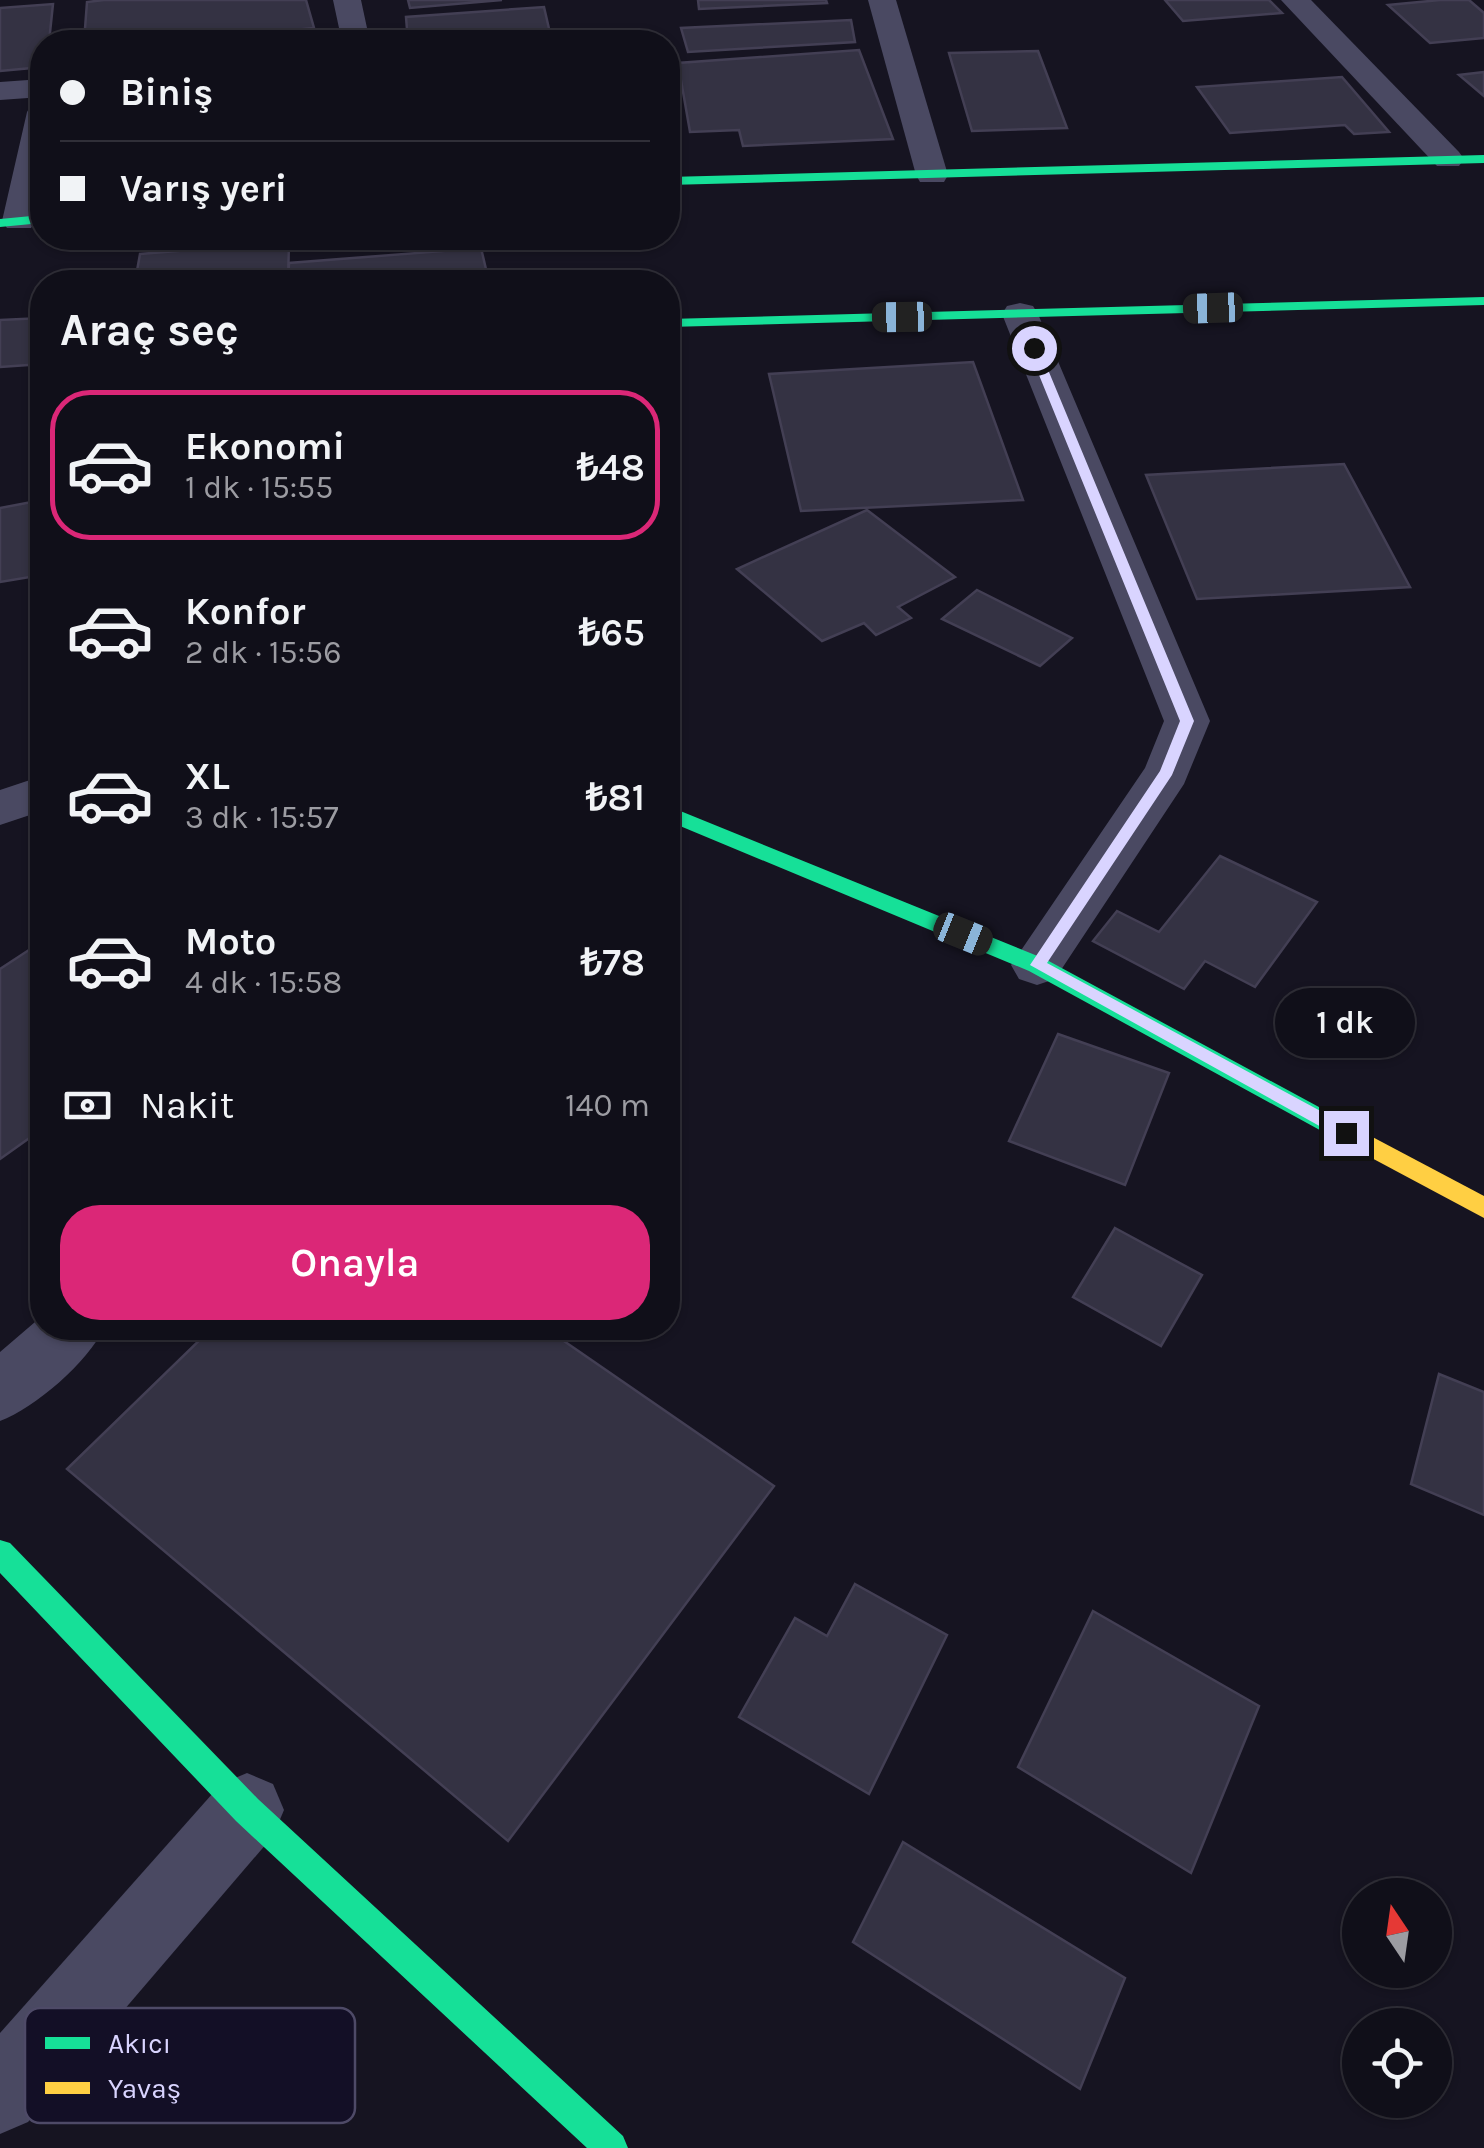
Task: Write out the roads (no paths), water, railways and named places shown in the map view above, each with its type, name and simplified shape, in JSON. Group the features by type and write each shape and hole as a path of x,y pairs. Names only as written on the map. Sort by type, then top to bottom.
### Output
{"street":[{"path":"347,0 353,30"},
{"path":"882,0 932,175"},
{"path":"1295,0 1448,159"},
{"path":"0,91 30,89"},
{"path":"680,181 1484,159"},
{"path":"20,221 30,171"},
{"path":"680,323 1484,300"},
{"path":"1020,314 1187,721 1167,772 1037,965"},
{"path":"0,808 30,797"},
{"path":"680,819 1037,965 1484,1208"},
{"path":"0,1392 59,1340"},
{"path":"0,1553 247,1810 611,2148"},
{"path":"75,2008 247,1810"},
{"path":"0,2094 25,2065"}]}
